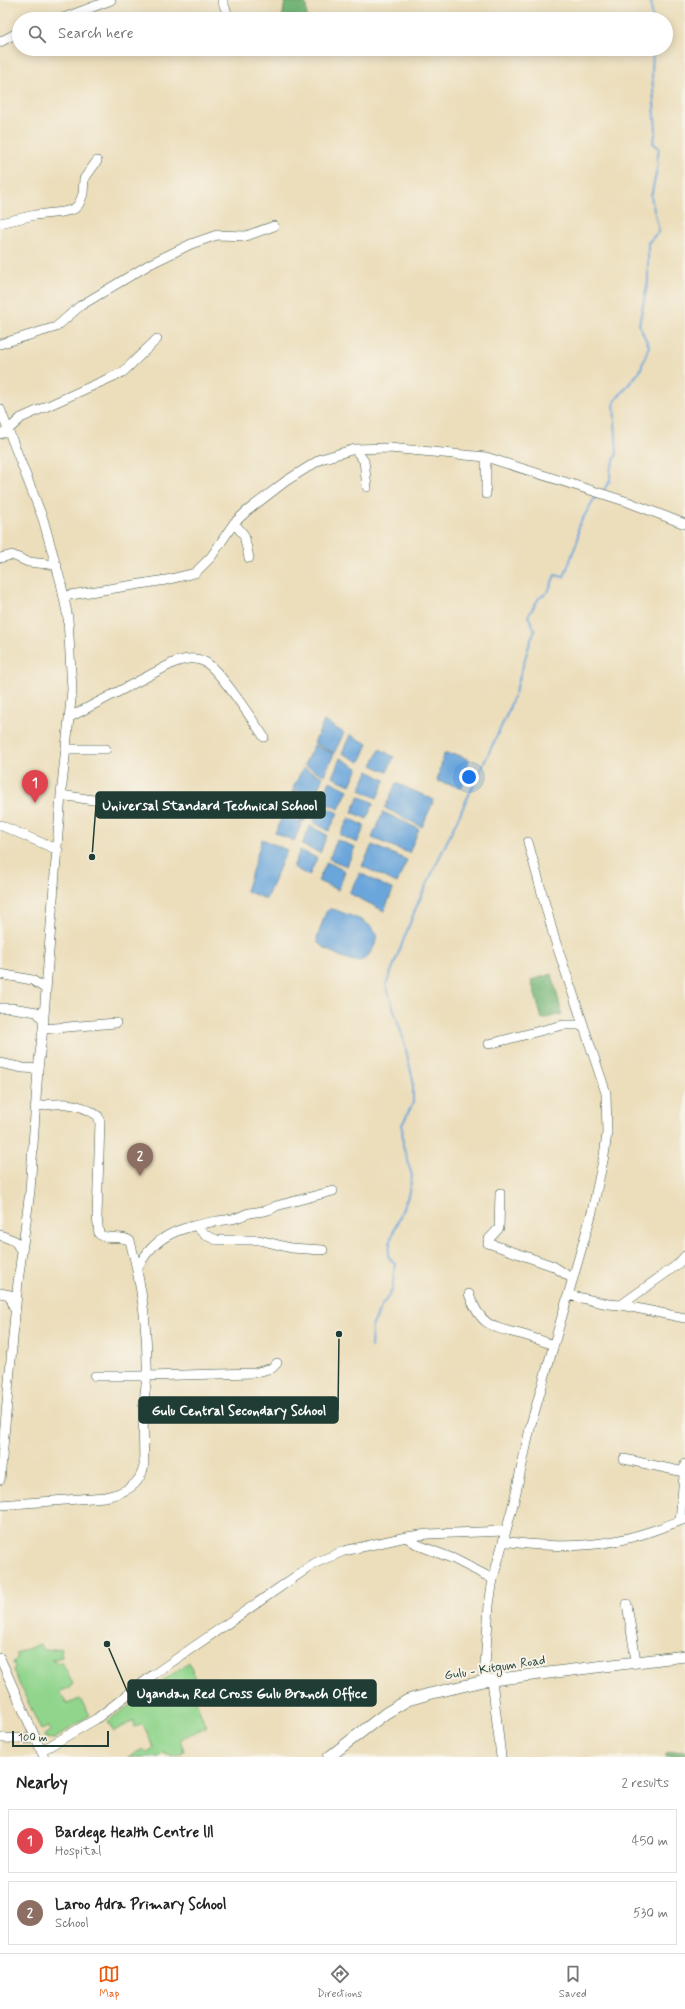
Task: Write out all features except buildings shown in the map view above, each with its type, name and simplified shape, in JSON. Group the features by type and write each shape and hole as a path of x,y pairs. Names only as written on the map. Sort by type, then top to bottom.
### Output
{"main road":[{"name":"Gulu - Kitgum Road","path":"330,1757 386,1713 408,1700 488,1681 685,1656"}],"street":[{"path":"79,12 111,0"},
{"path":"222,0 227,12"},
{"path":"0,42 12,36"},
{"path":"0,223 35,215 71,211 79,204 83,194 84,179 97,161"},
{"path":"0,344 56,327 80,306 139,270 191,244 217,235 246,236 274,226"},
{"path":"4,432 21,418 123,372 158,339"},
{"path":"0,409 4,432 43,519 56,565 68,618 72,683 70,717 61,795 44,1025 38,1069 30,1191 22,1252 0,1480"},
{"path":"64,596 172,579 196,573 211,557 234,524 286,481 311,465 339,452 355,449 389,448 486,457 623,500 685,524"},
{"path":"355,449 364,461 367,487"},
{"path":"486,457 486,494"},
{"path":"234,524 244,535 249,558"},
{"path":"0,558 12,555 28,562 56,565"},
{"path":"70,717 172,663 182,659 199,659 206,662 216,672 264,737"},
{"path":"66,749 106,749"},
{"path":"61,795 93,800 114,798 140,806 147,810"},
{"path":"0,825 58,850"},
{"path":"501,1757 488,1681 489,1606 493,1580 514,1501 531,1424 600,1179 606,1133 606,1093 554,937 528,842"},
{"path":"0,974 32,980 46,989"},
{"path":"0,1008 12,1008 37,1012 44,1025"},
{"path":"44,1025 116,1023"},
{"path":"489,1044 563,1025 575,1024 584,1028"},
{"path":"0,1063 22,1068 38,1069"},
{"path":"0,1506 117,1495 134,1485 143,1474 144,1466 143,1410 147,1376 146,1330 137,1270 130,1241 123,1238 102,1236 99,1234 97,1217 100,1144 98,1116 70,1103 54,1103 35,1107"},
{"path":"137,1270 147,1251 165,1235 196,1226 237,1218 261,1210 270,1210 276,1206 333,1191"},
{"path":"500,1193 499,1228 489,1239 488,1243 554,1266 572,1279"},
{"path":"196,1226 205,1235 217,1240 259,1240 291,1248 323,1250"},
{"path":"0,1235 15,1241 22,1252"},
{"path":"620,1305 677,1265 685,1256"},
{"path":"0,1293 10,1295 16,1311"},
{"path":"469,1294 478,1315 490,1325 553,1345"},
{"path":"568,1295 685,1318"},
{"path":"95,1376 254,1373 272,1368 277,1363"},
{"path":"503,1541 548,1544 596,1544 625,1539 683,1520 684,1468 624,1459"},
{"path":"0,1658 42,1754 96,1719 153,1676 315,1563 344,1551 406,1537 428,1534 505,1531"},
{"path":"406,1537 418,1545 454,1559 493,1580"},
{"path":"627,1604 636,1662"},
{"path":"0,1738 35,1739"}],"green space":[{"path":"285,1 306,4 307,12 283,12"},
{"path":"552,974 562,1014 542,1019 531,980"},
{"path":"40,1644 43,1650 61,1648 62,1657 51,1660 63,1664 73,1683 71,1687 59,1692 67,1704 80,1699 90,1715 54,1739 45,1738 44,1735 50,1731 48,1727 41,1730 13,1670 15,1667 13,1662 17,1659 17,1653"},
{"path":"189,1662 201,1692 195,1698 206,1727 180,1739 184,1751 176,1755 171,1756 163,1753 159,1757 128,1757 143,1749 147,1753 154,1749 146,1730 141,1725 135,1727 133,1721 114,1731 108,1721"},
{"path":"685,1751 685,1757 666,1757 666,1753"}],"water":[{"path":"324,721 344,733 334,753 314,743"},
{"path":"350,735 368,744 360,762 342,753"},
{"path":"314,745 334,754 324,775 304,765"},
{"path":"380,749 394,757 387,772 372,765"},
{"path":"444,754 458,755 469,760 462,788 437,781"},
{"path":"340,758 358,768 350,785 332,777"},
{"path":"303,768 323,777 314,798 293,788"},
{"path":"368,771 385,780 377,798 360,790"},
{"path":"330,781 348,790 339,809 321,801"},
{"path":"396,783 434,800 422,827 385,808"},
{"path":"293,790 314,800 304,822 284,811"},
{"path":"359,796 374,803 367,819 352,812"},
{"path":"320,805 338,813 329,831 313,822"},
{"path":"383,812 419,829 409,853 372,838"},
{"path":"283,814 302,823 294,841 275,833"},
{"path":"349,818 365,826 357,843 340,835"},
{"path":"310,826 327,835 320,853 302,845"},
{"path":"262,839 287,850 266,899 246,891"},
{"path":"337,840 355,847 347,866 329,859"},
{"path":"372,845 407,860 397,883 362,866"},
{"path":"300,850 317,858 309,876 293,867"},
{"path":"327,862 345,871 338,890 318,881"},
{"path":"360,873 393,890 384,911 349,893"},
{"path":"330,909 357,918 372,928 376,934 376,940 374,947 366,958 358,961 346,959 333,953 318,943 317,938 326,912"}],"waterway":[{"path":"651,0 652,12"},
{"path":"653,56 652,73 656,131 653,143 659,148 657,162"},
{"path":"603,491 610,481 610,470 617,454 614,402 640,371 649,346 639,325 648,281 648,243 659,231 651,197 658,164"},
{"path":"371,1347 372,1327 382,1305 392,1291 395,1264 388,1256 391,1238 408,1196 412,1176 403,1145 402,1125 413,1103 413,1080 403,1038 386,985 417,905 509,710 535,630 528,616 539,598 548,592 555,575 564,577 578,539 578,527 594,499 598,495"}],"place":[{"name":"Bardege Health Centre lll","path":"35,803"},
{"name":"Universal Standard Technical School","path":"92,857"},
{"name":"Laroo Adra Primary School","path":"140,1176"},
{"name":"Gulu Central Secondary School","path":"339,1334"},
{"name":"Ugandan Red Cross Gulu Branch Office","path":"107,1644"}]}
